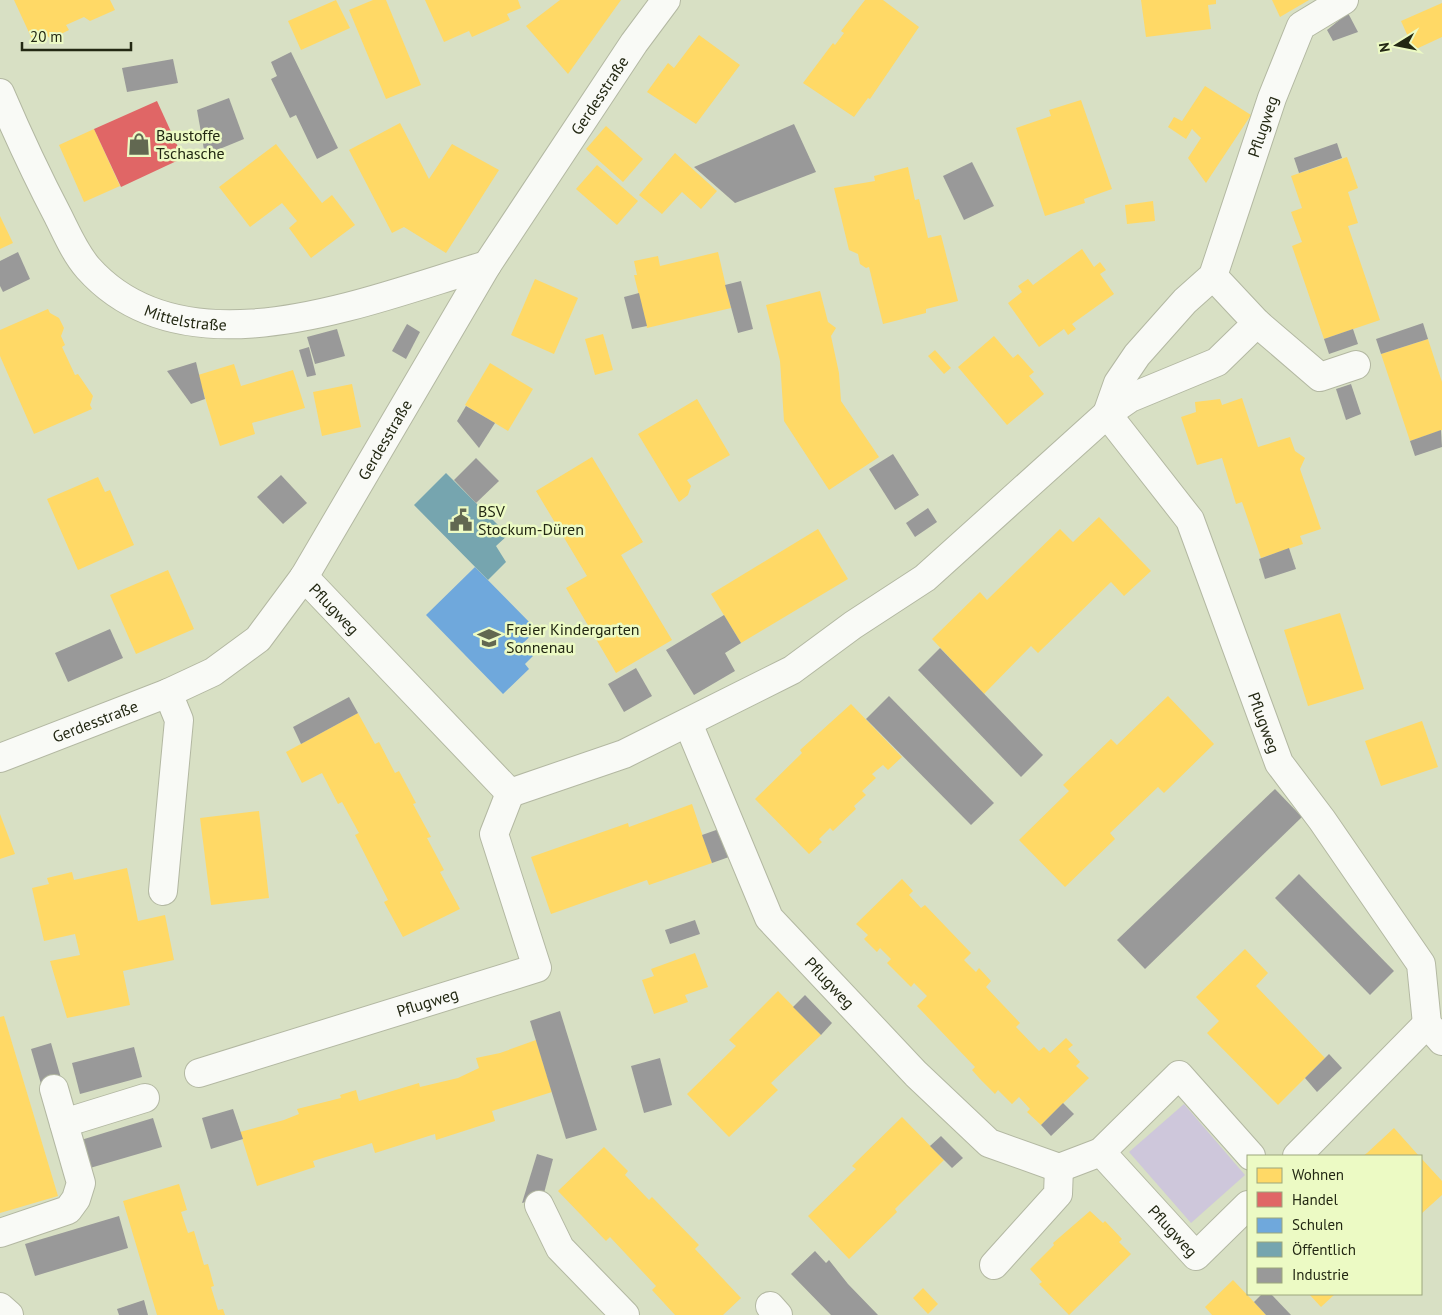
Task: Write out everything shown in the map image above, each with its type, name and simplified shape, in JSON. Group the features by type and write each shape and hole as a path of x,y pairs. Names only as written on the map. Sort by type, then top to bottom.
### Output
{"street":[{"name":"Gerdesstraße","path":"0,758 168,693 213,672 258,639 304,577 487,265 634,44 666,0"},
{"name":"Pflugweg","path":"1214,276 1272,98 1301,26 1344,0"},
{"name":"Mittelstraße","path":"0,93 32,164 77,254 107,287 144,310 178,320 215,324 247,324 298,319 487,265"},
{"path":"1107,414 1118,383 1137,355 1185,301 1214,276 1257,323 1320,377 1356,365"},
{"path":"510,793 624,754 792,670 853,625 925,578 1107,414 1130,398 1217,362 1257,323"},
{"name":"Pflugweg","path":"1107,414 1190,520 1279,764 1322,820 1420,964 1434,1032 1299,1155"},
{"name":"Pflugweg","path":"198,1073 537,968 494,834 510,793 304,577"},
{"path":"163,892 179,720 168,693"},
{"name":"Pflugweg","path":"688,723 769,918 916,1074 989,1143 1059,1168"},
{"path":"994,1266 1058,1194 1059,1168 1101,1152 1179,1075 1249,1155"},
{"path":"0,1233 68,1210 76,1199 81,1183 54,1089"},
{"path":"64,1123 145,1098"},
{"name":"Pflugweg","path":"1101,1152 1196,1256 1247,1206"},
{"path":"539,1205 560,1248 625,1315"},
{"path":"0,1307 9,1315"}],"shaded area":[{"path":"1184,1104 1245,1175 1191,1223 1129,1152"}],"building: Wohnen":[{"path":"14,0 110,0 115,10 90,21 84,17 66,25 69,30 51,39 45,34 32,39"},
{"path":"336,0 350,28 301,50 288,21"},
{"path":"373,0 386,0 421,85 386,99 349,10"},
{"path":"425,0 518,0 521,8 507,14 510,20 472,37 469,31 444,42"},
{"path":"560,0 621,0 568,74 526,26"},
{"path":"865,0 883,0 919,27 870,99 868,98 854,117 803,83 833,43 835,45 844,33 841,31"},
{"path":"1141,0 1216,0 1216,4 1208,5 1211,29 1146,37"},
{"path":"1272,0 1309,0 1280,17"},
{"path":"1442,3 1442,37 1414,50 1401,21"},
{"path":"699,35 740,65 696,124 647,92 668,63 674,68"},
{"path":"1205,86 1251,115 1206,183 1188,158 1201,138 1192,129 1186,139 1168,127 1174,117 1182,121"},
{"path":"1081,100 1112,189 1084,199 1085,203 1045,216 1016,128 1051,116 1049,110"},
{"path":"400,123 429,179 452,144 499,170 446,253 404,227 392,233 349,150"},
{"path":"606,126 643,159 623,182 586,149"},
{"path":"94,129 120,186 84,202 59,145"},
{"path":"276,144 322,203 332,195 355,225 311,258 289,228 297,221 282,203 250,227 219,187"},
{"path":"675,153 717,191 701,209 682,192 662,214 639,195"},
{"path":"1347,157 1358,188 1348,192 1358,223 1348,226 1380,320 1324,339 1292,246 1302,242 1291,212 1302,208 1291,176"},
{"path":"597,165 638,201 617,225 576,189"},
{"path":"908,167 915,200 919,199 928,238 941,235 958,301 926,309 926,313 883,324 869,267 866,268 860,264 858,254 849,250 834,188 875,181 874,176"},
{"path":"1153,201 1155,221 1127,224 1125,205"},
{"path":"0,216 13,243 0,249"},
{"path":"1082,249 1094,267 1100,262 1106,270 1100,274 1114,294 1072,324 1076,329 1068,335 1064,329 1039,347 1008,303 1022,292 1018,286 1028,279 1033,285"},
{"path":"718,252 731,308 647,328 634,275 637,275 634,261 658,256 660,266"},
{"path":"535,279 578,298 554,354 511,335"},
{"path":"820,291 828,322 836,328 831,336 839,373 841,401 879,457 829,490 784,421 780,361 766,305"},
{"path":"48,309 50,313 59,318 64,328 61,336 65,345 62,347 75,375 78,374 93,396 90,405 92,409 34,434 0,356 0,330"},
{"path":"603,334 613,370 595,375 585,339"},
{"path":"994,336 1013,358 1018,354 1034,372 1029,376 1044,394 1007,425 958,367"},
{"path":"1428,339 1442,382 1442,430 1410,441 1381,354"},
{"path":"935,350 951,368 944,374 928,356"},
{"path":"490,363 533,389 508,431 465,405"},
{"path":"234,364 241,386 293,370 305,408 252,423 255,434 220,446 198,375"},
{"path":"352,384 361,427 322,436 313,392"},
{"path":"1242,398 1258,447 1290,437 1295,451 1305,458 1300,469 1321,529 1300,536 1303,544 1261,558 1242,502 1236,504 1222,458 1197,465 1181,417 1196,412 1195,402 1220,399 1222,405"},
{"path":"697,399 730,455 687,480 691,486 688,495 679,502 638,434"},
{"path":"592,457 643,542 621,555 672,640 616,673 566,588 587,576 536,491"},
{"path":"98,477 105,492 110,490 134,545 78,570 47,499"},
{"path":"1099,517 1151,571 1124,596 1111,582 1038,653 1031,646 984,694 932,639 980,592 987,600 1060,529 1073,542"},
{"path":"818,529 848,579 741,643 711,594"},
{"path":"168,570 194,629 136,654 110,595"},
{"path":"1340,613 1364,689 1308,706 1284,630"},
{"path":"1168,696 1214,744 1164,793 1158,787 1110,833 1115,839 1065,887 1019,840 1069,791 1063,785 1111,739 1117,745"},
{"path":"851,704 902,757 888,770 883,765 872,774 876,778 862,791 866,795 854,806 856,809 833,831 830,828 819,839 822,842 809,854 755,799 802,753 800,750"},
{"path":"358,713 375,744 379,742 395,773 399,771 416,803 413,804 431,837 427,838 444,870 440,872 460,909 403,937 384,902 388,900 355,835 359,833 342,802 338,804 322,773 302,783 286,752"},
{"path":"1422,721 1438,767 1381,786 1365,741"},
{"path":"692,804 712,863 649,885 647,880 551,914 531,857 628,823 629,827"},
{"path":"259,811 269,898 211,905 200,818"},
{"path":"0,814 15,854 0,859"},
{"path":"127,868 138,921 165,915 174,960 123,971 130,1005 67,1018 50,961 80,955 75,934 44,941 32,888 49,884 47,878 72,872 74,880"},
{"path":"902,879 913,891 909,895 921,908 925,905 971,953 964,960 976,972 979,968 991,981 986,987 1020,1023 1016,1027 1039,1051 1044,1047 1050,1053 1066,1038 1073,1045 1068,1049 1080,1062 1076,1066 1089,1078 1041,1125 1027,1112 1030,1109 1019,1097 1012,1104 998,1090 995,1094 980,1079 972,1070 975,1067 917,1006 927,996 914,983 911,987 887,963 891,959 880,948 877,952 864,939 868,935 856,924"},
{"path":"1245,949 1268,973 1256,986 1325,1058 1278,1105 1207,1033 1219,1021 1196,997"},
{"path":"695,953 708,987 685,995 688,1002 654,1014 642,980 654,976 651,969"},
{"path":"778,991 821,1035 771,1083 778,1090 729,1137 687,1094 736,1046 729,1040"},
{"path":"4,1016 58,1196 0,1213 0,1017"},
{"path":"536,1040 552,1092 492,1111 495,1121 436,1140 435,1134 375,1153 372,1143 313,1161 315,1167 257,1186 240,1132 284,1120 299,1114 297,1109 341,1098 340,1095 356,1090 359,1101 419,1083 420,1087 458,1078 479,1068 476,1058 500,1053"},
{"path":"902,1117 944,1160 895,1209 897,1212 849,1259 808,1216 856,1169 852,1166"},
{"path":"1394,1128 1418,1155 1364,1155"},
{"path":"604,1147 628,1171 625,1175 649,1200 652,1197 699,1245 695,1249 741,1298 723,1315 675,1315 652,1290 656,1286 610,1237 606,1241 558,1191"},
{"path":"1422,1159 1442,1181 1442,1195 1422,1213"},
{"path":"179,1184 187,1210 181,1212 188,1233 194,1231 204,1265 208,1264 214,1286 211,1287 218,1310 223,1309 225,1315 157,1315 123,1201"},
{"path":"1090,1211 1103,1223 1105,1221 1122,1239 1119,1242 1131,1254 1069,1315 1039,1284 1042,1282 1030,1269 1054,1245 1053,1243"},
{"path":"1233,1280 1266,1315 1212,1315 1205,1307"},
{"path":"923,1288 938,1304 928,1314 913,1298"},
{"path":"1310,1295 1334,1295 1321,1307"}],"building: Handel":[{"name":"Baustoffe Tschasche","path":"157,101 183,158 121,187 94,129"}],"building: Schulen":[{"name":"Freier Kindergarten Sonnenau","path":"475,567 537,630 521,645 533,656 525,664 529,669 503,694 426,615"}],"building: Öffentlich":[{"name":"BSV Stockum-Düren","path":"446,473 508,535 496,546 506,562 488,580 414,505"}],"building: Industrie":[{"path":"1348,13 1358,32 1333,41 1327,30"},
{"path":"291,52 338,148 317,159 296,115 290,118 271,79 277,76 271,62"},
{"path":"173,59 178,83 127,92 122,68"},
{"path":"229,98 244,139 205,155 197,110"},
{"path":"794,124 816,172 735,203 694,167"},
{"path":"1337,143 1342,158 1299,173 1294,158"},
{"path":"972,162 994,206 964,220 943,176"},
{"path":"18,252 30,279 3,292 0,286 0,261"},
{"path":"741,281 753,329 738,333 725,285"},
{"path":"639,293 647,326 632,329 624,297"},
{"path":"1423,323 1428,339 1381,354 1376,339"},
{"path":"407,324 420,332 406,359 392,351"},
{"path":"337,329 345,356 315,364 307,337"},
{"path":"1353,329 1358,344 1329,354 1324,339"},
{"path":"309,347 316,375 307,377 299,350"},
{"path":"196,362 205,399 191,404 167,371"},
{"path":"1351,384 1361,414 1346,420 1336,389"},
{"path":"466,406 495,423 479,448 457,421"},
{"path":"1441,430 1442,447 1415,456 1410,441"},
{"path":"893,454 919,495 895,510 869,469"},
{"path":"476,458 499,481 476,503 454,480"},
{"path":"281,475 307,503 283,524 257,497"},
{"path":"928,508 937,522 915,537 906,523"},
{"path":"1289,548 1296,569 1265,579 1259,559"},
{"path":"724,615 741,643 725,653 735,671 694,695 666,650"},
{"path":"110,629 123,658 68,682 55,653"},
{"path":"940,648 1043,755 1021,777 918,670"},
{"path":"636,668 652,696 624,712 608,684"},
{"path":"889,696 994,803 971,825 866,719"},
{"path":"349,697 358,713 301,744 293,727"},
{"path":"1275,789 1302,817 1145,969 1117,940"},
{"path":"719,829 729,857 712,863 702,835"},
{"path":"1299,874 1394,971 1370,995 1275,898"},
{"path":"695,920 700,934 670,944 665,930"},
{"path":"805,995 832,1023 821,1035 793,1007"},
{"path":"560,1011 597,1130 566,1139 530,1021"},
{"path":"51,1043 61,1078 41,1084 31,1049"},
{"path":"134,1047 142,1077 80,1094 72,1063"},
{"path":"1329,1054 1342,1068 1317,1092 1305,1078"},
{"path":"660,1058 672,1105 644,1113 631,1066"},
{"path":"1063,1103 1074,1114 1051,1136 1041,1125"},
{"path":"233,1109 243,1139 211,1149 202,1118"},
{"path":"153,1118 162,1147 90,1168 81,1140"},
{"path":"941,1136 963,1158 952,1168 930,1146"},
{"path":"537,1154 553,1159 543,1197 522,1203"},
{"path":"119,1216 128,1248 35,1276 25,1244"},
{"path":"815,1251 826,1263 829,1260 848,1284 878,1315 831,1315 791,1274"},
{"path":"1261,1295 1272,1295 1291,1315 1266,1315 1254,1302"},
{"path":"144,1300 148,1315 119,1315 117,1309"}],"place":[{"name":"Baustoffe Tschasche","path":"139,144"},
{"name":"BSV Stockum-Düren","path":"461,520"},
{"name":"Freier Kindergarten Sonnenau","path":"489,638"}]}
